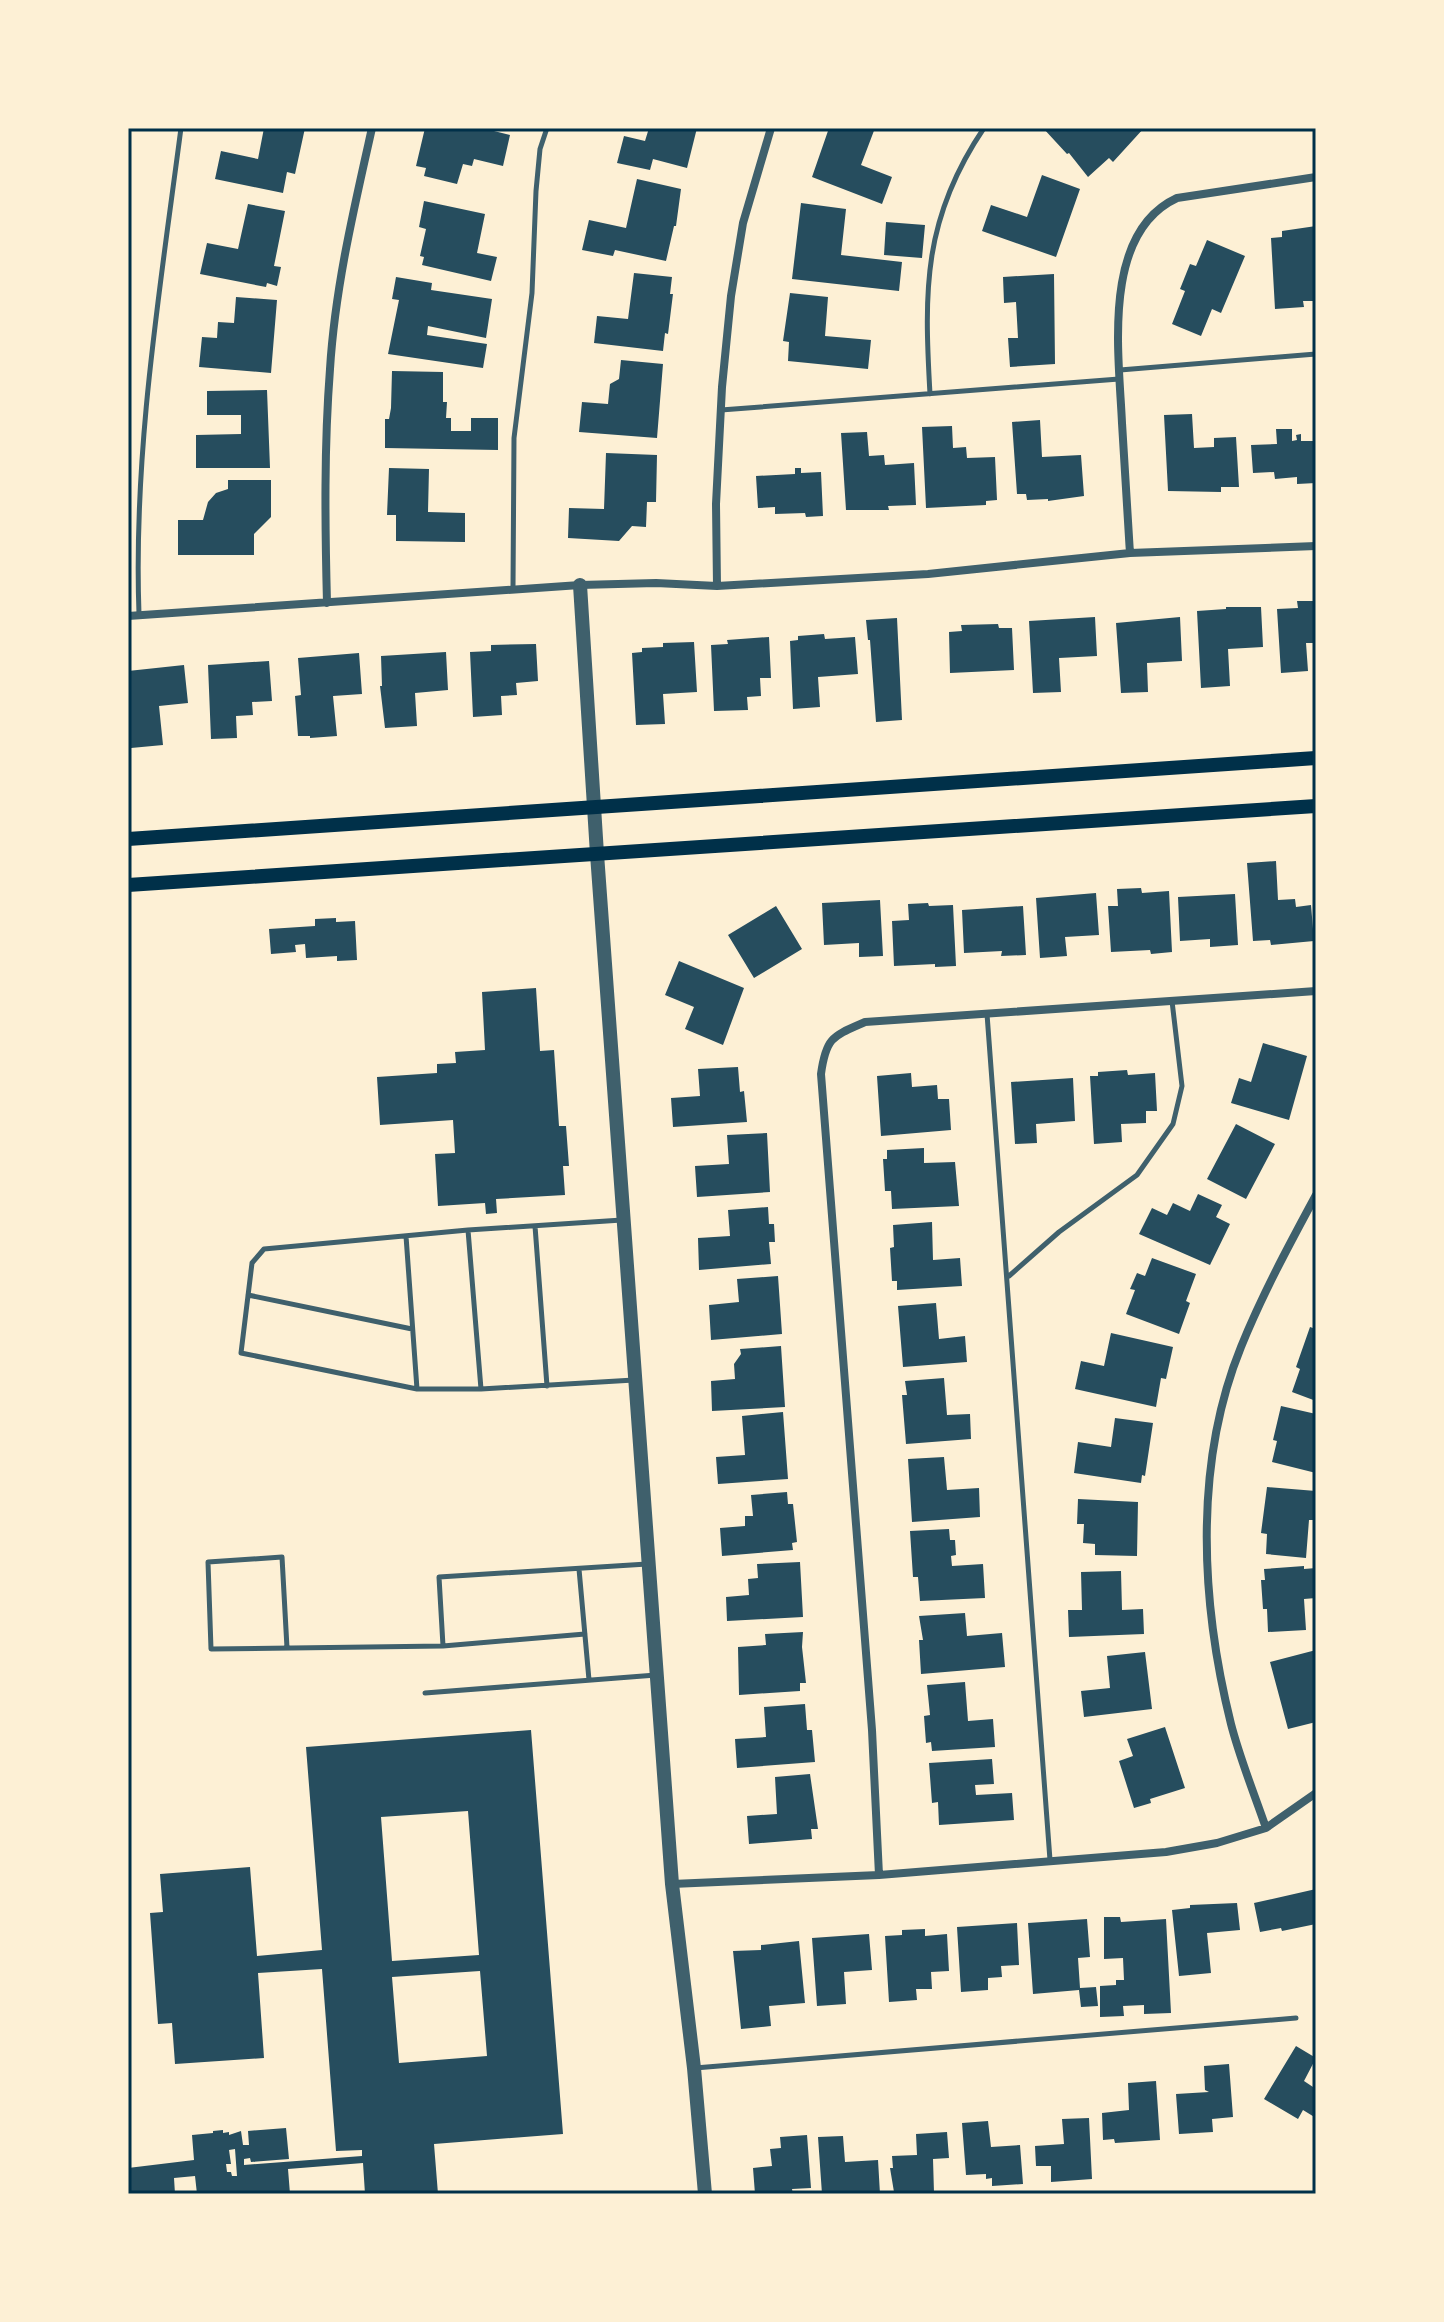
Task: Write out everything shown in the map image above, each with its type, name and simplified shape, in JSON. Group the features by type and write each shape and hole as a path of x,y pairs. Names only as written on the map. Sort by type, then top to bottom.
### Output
{"main road":[{"path":"128,839 1316,758"},
{"path":"128,885 1316,806"}],"street":[{"path":"327,603 325,515 330,369 339,284 372,128"},
{"path":"717,586 716,504 731,296 743,223 771,128"},
{"path":"1130,553 1119,303 1123,278 1138,233 1161,206 1177,198 1316,177"},
{"path":"128,616 580,585 656,583 717,586 928,574 1130,553 1316,546"},
{"path":"580,585 672,1884 705,2194"},
{"path":"879,1875 872,1730 821,1074 824,1049 838,1034 865,1022 1316,991"},
{"path":"1266,1828 1232,1726 1215,1648 1208,1550 1210,1466 1221,1410 1240,1349 1278,1264 1316,1195"},
{"path":"672,1884 879,1875 1166,1852 1217,1843 1266,1828 1316,1793"}],"lane":[{"path":"139,615 139,522 150,372 181,128"},
{"path":"513,589 514,438 532,293 540,149 547,128"},
{"path":"930,394 926,325 928,271 941,210 964,158 984,128"},
{"path":"721,410 930,394 1316,354"},
{"path":"1008,1277 1059,1232 1137,1175 1173,1124 1182,1086 1172,1001"},
{"path":"987,1014 1050,1861"},
{"path":"624,1220 468,1230 264,1249 252,1263 241,1353 417,1389 481,1389 635,1380"},
{"path":"535,1226 547,1386"},
{"path":"468,1230 481,1389"},
{"path":"406,1236 417,1389"},
{"path":"248,1295 412,1329"},
{"path":"287,1648 282,1557 208,1562 211,1649 443,1646 585,1634"},
{"path":"443,1646 439,1577 648,1564"},
{"path":"579,1569 589,1680"},
{"path":"425,1693 657,1675"},
{"path":"694,2068 1296,2018"}],"building":[{"path":"264,128 305,128 295,174 287,172 283,193 215,179 221,151 258,159"},
{"path":"425,128 482,128 510,135 503,166 474,159 472,166 463,164 457,184 424,176 426,168 416,166"},
{"path":"649,128 697,128 687,168 653,159 650,170 617,163 624,136 645,141"},
{"path":"829,128 875,128 861,165 892,177 882,204 812,177"},
{"path":"1043,128 1144,128 1113,162 1109,158 1088,177"},
{"path":"1042,175 1080,189 1056,257 982,231 991,205 1027,217"},
{"path":"637,179 681,189 676,226 666,261 615,250 613,256 582,250 589,220 626,228"},
{"path":"424,201 485,214 477,253 497,257 491,281 422,265 424,257 420,256 426,229 419,227"},
{"path":"801,203 846,209 841,255 902,262 899,291 792,279"},
{"path":"248,204 285,211 274,266 281,267 277,286 267,283 266,287 200,274 207,243 238,249"},
{"path":"886,222 925,225 922,258 884,255"},
{"path":"1316,226 1316,301 1303,301 1304,307 1275,309 1271,238 1282,237 1282,231"},
{"path":"1207,240 1245,256 1221,313 1212,309 1201,336 1172,324 1185,291 1180,289 1190,264 1196,266"},
{"path":"634,273 672,277 670,294 673,294 663,351 594,343 597,316 628,319"},
{"path":"1054,274 1055,364 1010,367 1008,338 1018,338 1016,302 1004,303 1003,277"},
{"path":"396,277 432,283 431,290 492,299 486,338 428,326 427,335 487,344 483,368 388,354 399,300 392,299"},
{"path":"790,293 828,297 825,336 871,340 868,369 788,361 789,342 783,341"},
{"path":"236,297 277,300 271,373 199,367 202,337 217,338 218,322 234,323"},
{"path":"621,360 663,364 657,438 579,432 582,402 608,404 610,384 619,379"},
{"path":"392,371 443,372 443,402 447,402 446,418 451,418 451,431 471,431 471,418 498,418 498,450 385,448 385,419 389,419 391,408"},
{"path":"267,390 270,468 196,468 196,435 241,434 241,415 207,415 207,391"},
{"path":"1192,414 1194,448 1214,447 1214,438 1236,437 1239,487 1221,487 1221,492 1168,491 1164,415"},
{"path":"1040,420 1042,457 1081,455 1084,496 1048,501 1027,500 1026,494 1017,494 1012,422"},
{"path":"952,426 953,448 966,447 967,458 995,457 997,500 986,501 986,505 926,508 922,427"},
{"path":"1276,429 1292,429 1292,441 1301,434 1301,441 1316,441 1316,483 1297,484 1297,477 1275,479 1274,472 1253,473 1251,445 1277,444"},
{"path":"867,432 869,456 884,455 885,465 914,463 916,505 888,506 889,510 846,510 841,433"},
{"path":"606,453 657,455 656,502 647,502 646,527 632,526 619,541 568,538 569,508 604,509"},
{"path":"389,468 429,469 428,512 465,513 465,542 396,541 396,515 387,515"},
{"path":"795,468 801,468 801,473 821,472 823,516 775,514 775,507 758,508 756,476 795,474"},
{"path":"228,480 271,480 271,517 254,534 254,555 178,555 178,520 203,520 208,502 216,493 228,489"},
{"path":"1297,601 1316,601 1316,643 1306,643 1308,671 1281,673 1277,609 1298,608"},
{"path":"1261,607 1263,647 1228,649 1230,686 1201,688 1197,611"},
{"path":"1095,617 1097,656 1059,658 1061,692 1033,693 1029,621"},
{"path":"1180,617 1182,661 1147,663 1148,692 1121,693 1116,623"},
{"path":"897,618 902,720 876,722 866,620"},
{"path":"998,624 999,628 1012,628 1014,670 950,673 949,632 962,631 961,625"},
{"path":"824,634 825,639 855,637 858,674 818,677 820,707 793,709 790,641 798,640 798,636"},
{"path":"769,637 771,678 760,678 761,696 747,697 748,710 714,711 711,645 728,644 727,640"},
{"path":"694,642 697,692 663,694 665,724 636,725 632,653 642,652 642,648 663,647 663,643"},
{"path":"536,644 538,681 516,683 517,695 501,696 502,715 473,717 470,652 491,651 491,645"},
{"path":"446,652 448,690 415,693 417,726 385,728 380,686 381,656"},
{"path":"359,653 362,694 333,696 337,736 298,736 295,696 301,695 298,658"},
{"path":"269,661 272,701 252,702 253,715 236,716 237,738 211,739 208,665"},
{"path":"184,665 188,703 159,706 163,745 131,748 128,671"},
{"path":"1276,861 1278,900 1295,899 1296,907 1311,905 1314,941 1271,945 1270,940 1253,941 1247,863"},
{"path":"1141,888 1142,893 1169,891 1172,952 1111,952 1108,906 1118,906 1117,889"},
{"path":"1096,893 1099,935 1065,937 1067,956 1040,958 1036,898"},
{"path":"1235,894 1238,945 1210,947 1210,939 1180,941 1178,897"},
{"path":"880,900 883,956 859,957 859,943 824,945 822,903"},
{"path":"928,903 929,906 953,905 956,966 894,966 892,921 909,920 908,904"},
{"path":"776,906 802,949 754,978 728,935"},
{"path":"1023,906 1026,955 1001,956 1002,951 964,953 962,910"},
{"path":"336,918 336,922 355,921 357,960 337,961 337,956 306,958 305,944 295,945 296,952 271,954 269,929 315,926 315,919"},
{"path":"679,961 744,988 723,1045 685,1029 694,1007 665,995"},
{"path":"536,988 540,1051 554,1050 559,1126 566,1126 569,1166 563,1166 565,1195 496,1199 497,1213 486,1214 485,1203 438,1206 435,1154 455,1153 453,1120 380,1125 377,1077 437,1073 437,1064 456,1063 455,1052 485,1050 482,992"},
{"path":"1263,1043 1307,1056 1289,1120 1231,1103 1239,1078 1251,1082"},
{"path":"738,1067 747,1122 673,1127 671,1098 700,1096 698,1069"},
{"path":"1127,1070 1128,1075 1155,1073 1157,1111 1146,1111 1146,1123 1121,1124 1122,1142 1094,1144 1090,1076 1098,1076 1098,1072"},
{"path":"911,1073 912,1087 937,1085 938,1099 949,1099 951,1130 881,1136 877,1076"},
{"path":"1073,1078 1075,1121 1036,1124 1037,1143 1015,1144 1011,1082"},
{"path":"1236,1124 1275,1144 1246,1199 1207,1179"},
{"path":"767,1133 770,1192 697,1197 695,1166 729,1164 727,1135"},
{"path":"924,1148 924,1163 955,1162 959,1206 892,1209 891,1191 885,1191 883,1159 887,1159 887,1150"},
{"path":"1198,1194 1222,1205 1216,1217 1230,1224 1210,1265 1139,1234 1152,1208 1167,1215 1173,1203 1190,1211"},
{"path":"768,1207 769,1224 774,1224 775,1242 769,1242 771,1264 699,1270 698,1238 730,1236 728,1210"},
{"path":"932,1222 933,1260 960,1258 962,1286 897,1290 897,1281 892,1281 890,1248 894,1247 893,1225"},
{"path":"1152,1258 1196,1274 1179,1334 1126,1314 1135,1290 1130,1289 1137,1273 1145,1276"},
{"path":"778,1276 782,1334 711,1340 709,1305 739,1302 737,1279"},
{"path":"936,1303 939,1339 965,1336 967,1362 903,1367 898,1306"},
{"path":"1310,1327 1316,1329 1316,1401 1292,1392 1300,1369 1296,1367"},
{"path":"1111,1333 1173,1347 1166,1379 1161,1378 1156,1407 1075,1389 1081,1361 1104,1366"},
{"path":"781,1346 785,1407 712,1411 711,1381 735,1379 734,1364 741,1354 740,1349"},
{"path":"944,1378 947,1415 970,1414 971,1439 906,1444 902,1395 907,1395 905,1381"},
{"path":"1281,1406 1316,1414 1316,1473 1272,1462 1277,1441 1273,1440"},
{"path":"783,1412 788,1479 718,1484 716,1457 745,1455 742,1416"},
{"path":"1115,1418 1153,1423 1145,1476 1142,1475 1141,1483 1074,1473 1078,1442 1111,1447"},
{"path":"944,1457 947,1490 979,1488 980,1517 912,1522 908,1459"},
{"path":"1267,1487 1316,1491 1316,1520 1309,1520 1306,1558 1266,1554 1267,1534 1261,1533"},
{"path":"787,1492 788,1504 793,1504 797,1542 792,1543 793,1550 722,1556 720,1528 745,1526 745,1516 753,1516 751,1495"},
{"path":"1078,1499 1138,1502 1137,1556 1095,1555 1095,1544 1083,1543 1084,1524 1077,1524"},
{"path":"949,1529 950,1540 955,1540 956,1555 951,1556 952,1566 983,1564 985,1598 920,1601 918,1577 913,1577 910,1531"},
{"path":"800,1562 803,1617 727,1621 726,1597 749,1595 748,1579 758,1578 757,1564"},
{"path":"1304,1566 1304,1569 1316,1568 1316,1598 1304,1599 1306,1630 1268,1632 1261,1580 1265,1580 1264,1569"},
{"path":"1121,1571 1122,1610 1143,1609 1144,1634 1069,1637 1068,1610 1082,1610 1081,1572"},
{"path":"965,1613 967,1636 1002,1633 1005,1667 921,1674 919,1640 923,1640 919,1616"},
{"path":"803,1632 806,1683 800,1683 800,1691 739,1695 738,1647 766,1645 765,1634"},
{"path":"1316,1650 1316,1722 1288,1729 1270,1662"},
{"path":"1145,1652 1152,1709 1084,1717 1081,1691 1110,1688 1107,1656"},
{"path":"965,1682 968,1721 993,1719 995,1747 932,1751 931,1742 926,1743 924,1716 930,1715 927,1685"},
{"path":"805,1704 807,1730 812,1730 815,1762 737,1768 735,1739 766,1737 764,1707"},
{"path":"1165,1727 1185,1788 1150,1799 1151,1803 1134,1808 1119,1761 1133,1756 1127,1739"},
{"path":"531,1730 563,2134 434,2144 438,2194 365,2194 363,2163 288,2169 290,2194 239,2194 238,2191 233,2194 197,2194 195,2176 174,2178 175,2194 129,2194 128,2168 194,2160 192,2135 213,2131 223,2130 229,2135 241,2131 243,2145 249,2145 248,2131 286,2128 289,2159 251,2162 250,2158 244,2159 244,2165 362,2156 362,2150 336,2151 322,1969 258,1973 264,2058 175,2064 172,2023 158,2024 150,1913 163,1912 160,1874 250,1867 257,1956 322,1950 306,1747","holes":["468,1811 479,1955 392,1961 381,1817","480,1971 487,2056 399,2063 392,1977","235,2149 237,2176 227,2172 226,2164 231,2164 229,2150"]},
{"path":"992,1759 994,1784 975,1785 976,1795 1012,1793 1014,1820 939,1825 938,1802 932,1803 929,1763"},
{"path":"810,1774 818,1829 811,1829 812,1839 749,1844 747,1816 777,1814 775,1777"},
{"path":"1316,1889 1316,1924 1260,1932 1254,1903"},
{"path":"1237,1903 1240,1930 1207,1933 1211,1973 1179,1976 1172,1910 1190,1908 1190,1905"},
{"path":"1104,1917 1120,1917 1121,1922 1166,1919 1171,2013 1144,2014 1144,2005 1123,2006 1124,2016 1100,2017 1100,1986 1116,1985 1116,1980 1124,1980 1123,1958 1104,1959"},
{"path":"1087,1919 1090,1957 1078,1958 1080,1988 1096,1987 1098,2006 1081,2007 1079,1990 1033,1994 1028,1923"},
{"path":"1017,1923 1019,1965 1001,1966 1002,1977 988,1978 988,1990 961,1992 957,1927"},
{"path":"925,1929 925,1936 947,1934 949,1971 931,1972 932,1989 916,1989 917,2000 889,2002 885,1936 902,1935 902,1930"},
{"path":"869,1934 872,1970 844,1972 846,2004 817,2006 812,1938"},
{"path":"799,1941 805,2003 769,2006 771,2026 741,2029 733,1951 761,1950 761,1945"},
{"path":"1296,2046 1316,2058 1304,2081 1316,2089 1316,2118 1303,2110 1298,2119 1264,2099"},
{"path":"1229,2064 1233,2117 1212,2119 1213,2132 1179,2134 1176,2094 1209,2092 1205,2090 1204,2066"},
{"path":"1156,2081 1160,2140 1115,2143 1114,2139 1103,2140 1102,2113 1129,2110 1128,2083"},
{"path":"1089,2118 1092,2179 1051,2182 1051,2166 1036,2166 1035,2146 1064,2144 1062,2119"},
{"path":"988,2121 991,2147 1020,2145 1023,2184 992,2186 992,2178 986,2179 986,2174 966,2175 962,2123"},
{"path":"947,2132 949,2158 933,2159 934,2193 894,2192 890,2168 893,2168 892,2156 917,2155 916,2134"},
{"path":"807,2135 811,2188 792,2189 793,2194 755,2194 753,2168 772,2166 770,2149 781,2148 780,2137"},
{"path":"843,2136 845,2162 878,2160 880,2194 822,2194 818,2137"}]}
